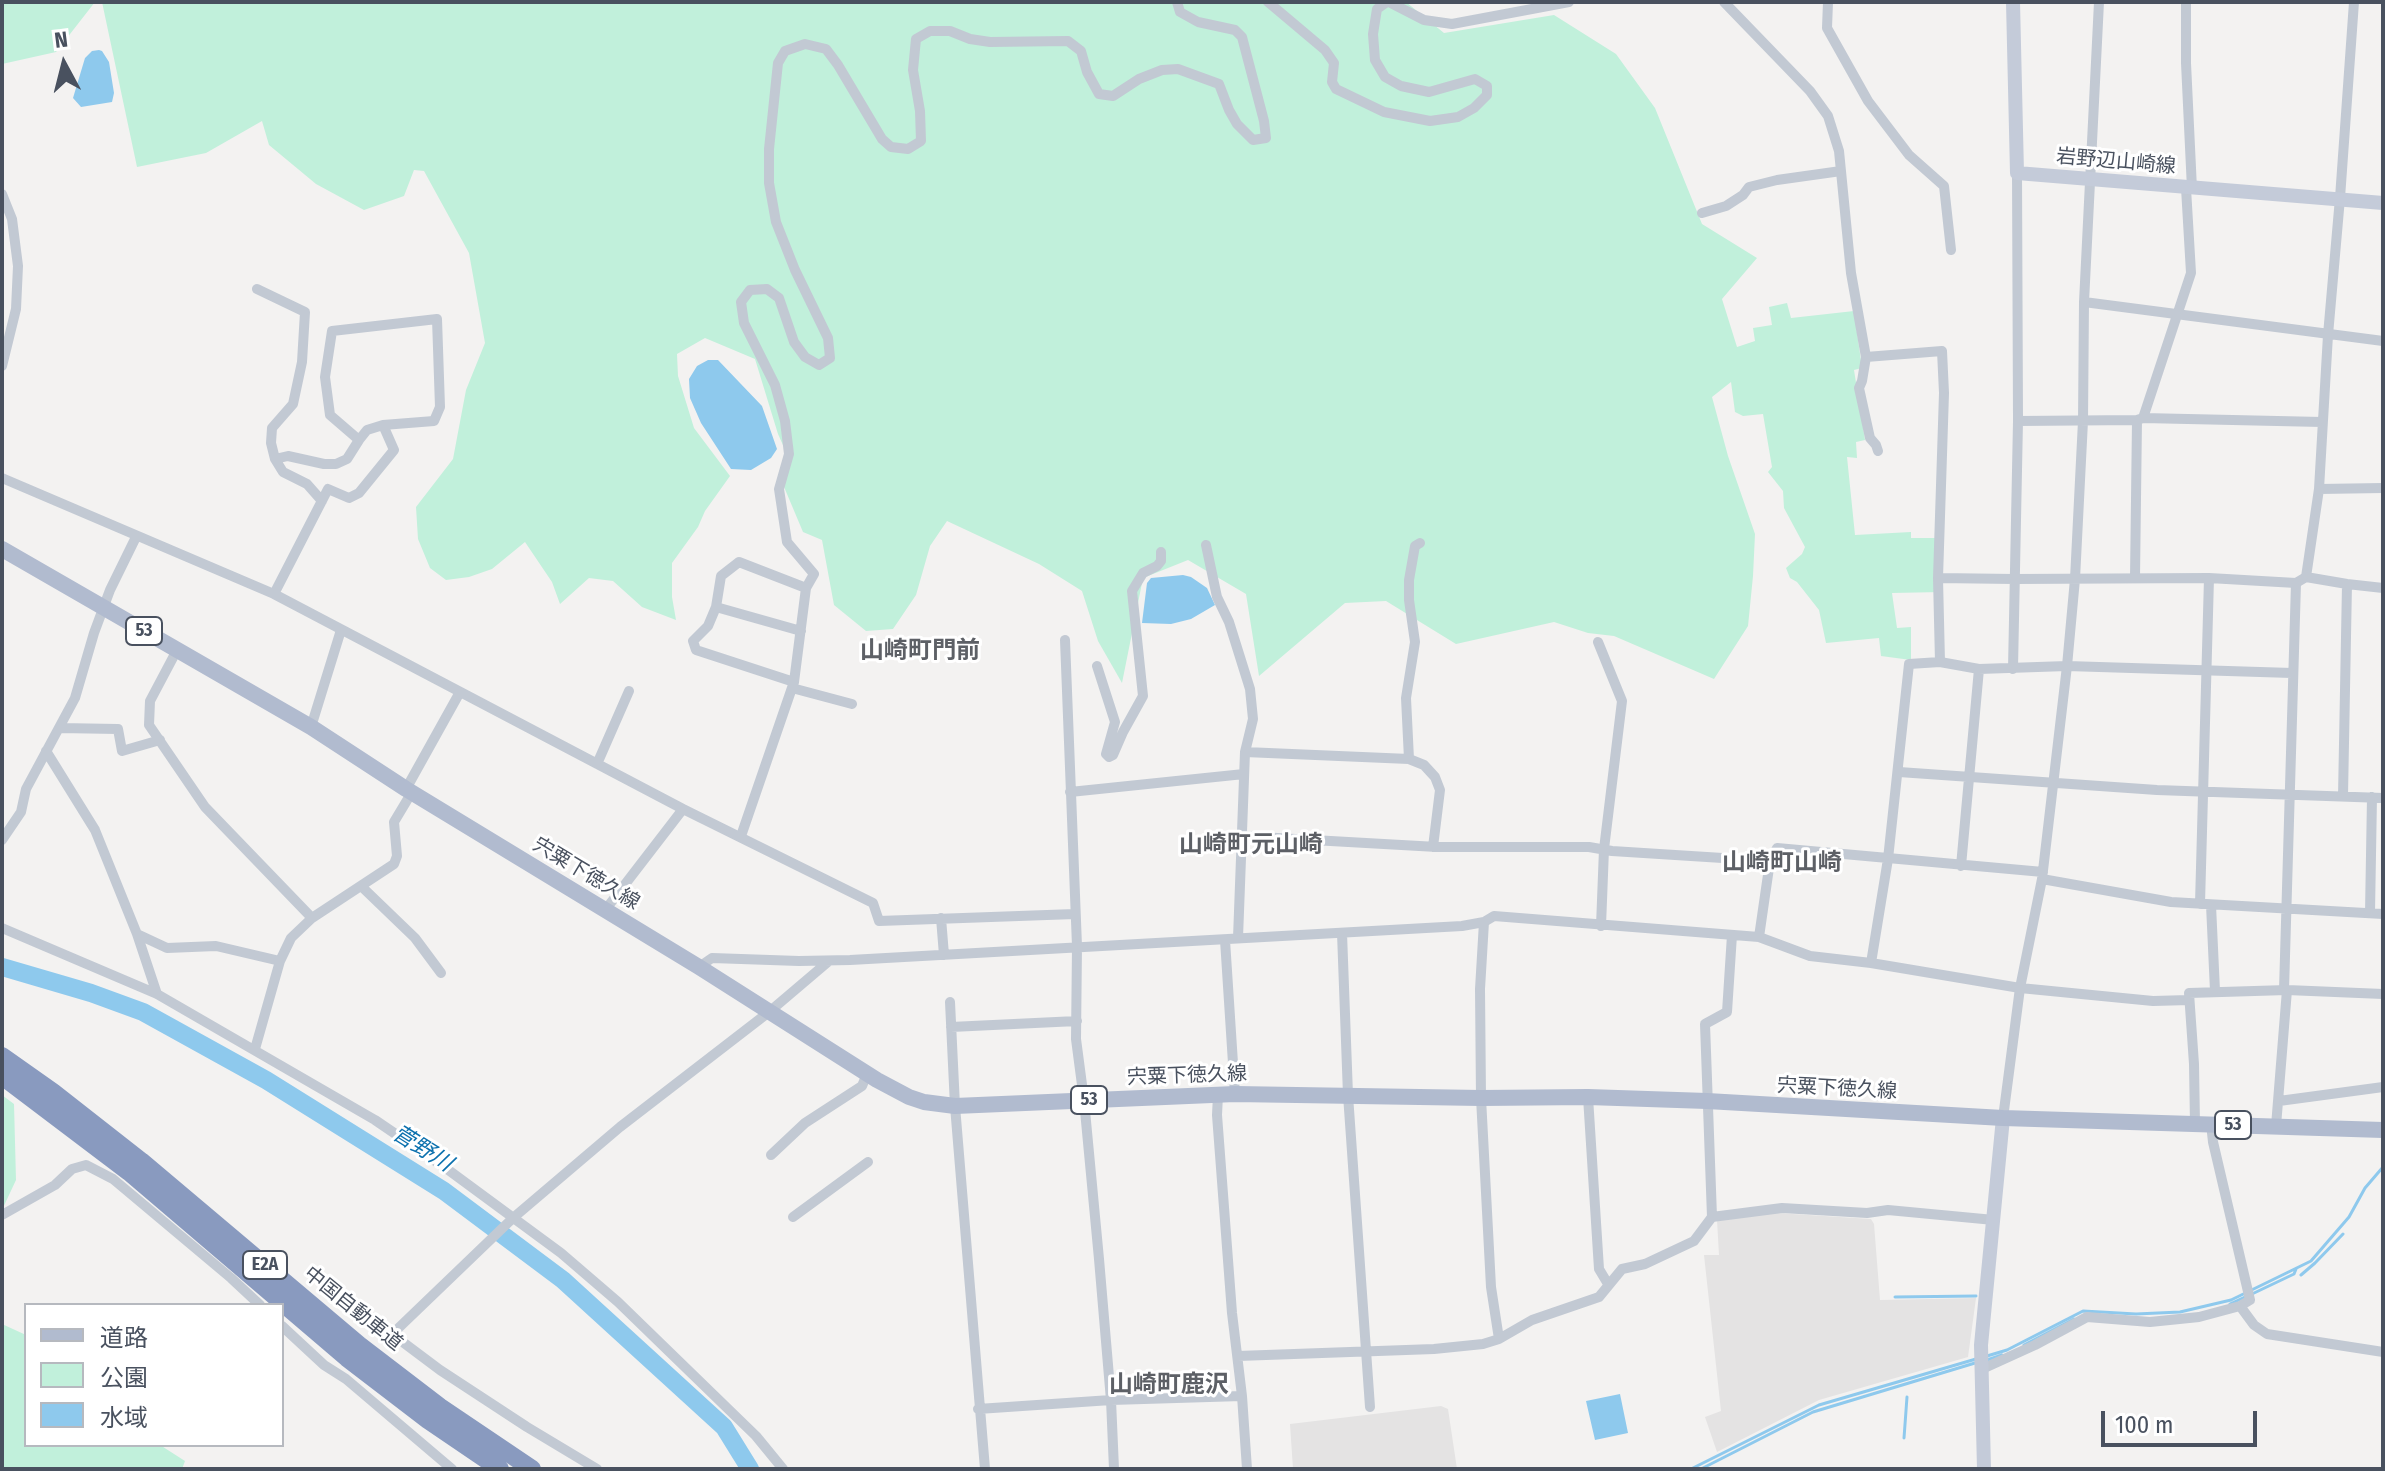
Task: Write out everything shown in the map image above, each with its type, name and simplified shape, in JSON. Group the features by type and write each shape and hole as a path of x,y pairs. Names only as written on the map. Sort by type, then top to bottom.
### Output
{"highway":[{"name":"中国自動車道","path":"2,1056 141,1161 359,1345 440,1407 532,1469"},
{"name":"中国自動車道","path":"2,1076 129,1172 283,1303"},
{"name":"中国自動車道","path":"284,1304 347,1358 428,1420 500,1469"}],"main road":[{"path":"2013,2 2017,173"},
{"name":"岩野辺山崎線","path":"2017,173 2383,203"},
{"name":"宍粟下徳久線","path":"2,549 311,727 867,1074 909,1097 936,1105 1226,1094 1588,1097 2003,1118 2383,1130"},
{"path":"1984,1469 1980,1370 2003,1118"}],"street":[{"path":"741,836 793,685 806,588 814,574 787,542 779,489 789,454 785,421 775,385 744,323 741,302 750,290 767,289 779,298 794,342 805,357 819,365 830,358 828,338 776,222 769,183 769,149 778,63 785,51 805,44 826,49 882,139 891,147 908,149 921,141 913,70 916,39 930,31 950,31 970,39 990,42 1068,41 1081,51 1087,72 1099,94 1113,96 1139,79 1162,70 1178,69 1219,84 1237,124 1253,140 1266,138 1242,37 1235,30 1198,22 1180,12 1177,2"},
{"path":"1268,2 1325,50 1334,63 1332,82 1336,89 1384,112 1430,121 1458,117 1474,108 1487,95 1487,86 1475,79 1429,92 1401,86 1385,77 1375,60 1373,34 1377,9 1388,2 1424,20 1452,24 1569,2"},
{"path":"1724,2 1810,91 1828,116 1839,151 1851,273 1866,357 1859,388 1870,438 1878,451"},
{"path":"1828,2 1827,28 1868,101 1909,155 1944,186 1951,250"},
{"path":"2003,1118 2020,988 2042,875 2075,579 2083,421 2084,302 2099,2"},
{"path":"2135,578 2140,419 2191,273 2186,2"},
{"path":"2306,577 2319,489 2354,2"},
{"path":"1702,213 1726,206 1749,187 1841,171"},
{"path":"2013,669 2018,421 2017,173"},
{"path":"2,194 12,219 18,266 16,309 2,366"},
{"path":"257,289 305,312 302,362 293,404 272,428 271,443 275,459 283,472 307,484 322,501"},
{"path":"2084,302 2383,341"},
{"path":"275,459 288,456 336,464 347,459 367,430 383,425 434,421 440,407 437,319 332,331 325,377 330,415 359,440"},
{"path":"1866,357 1942,351 1944,393 1938,578 1940,662"},
{"path":"2018,421 2140,419 2322,422"},
{"path":"274,594 328,489 349,498 359,493 394,450 383,425"},
{"path":"2,478 274,594 683,809 873,903 879,921 1075,914"},
{"path":"2319,489 2383,488"},
{"path":"2,840 21,812 26,789 75,698 104,608 136,537"},
{"path":"1409,759 1406,698 1415,642 1409,580 1415,546 1420,543"},
{"path":"1206,545 1217,597 1229,622 1250,689 1253,719 1245,752 1238,938"},
{"path":"1097,666 1115,722 1106,754 1109,757 1113,755 1143,696 1132,591 1143,573 1161,561 1161,552"},
{"path":"806,588 739,562 721,576 716,607 708,626 693,641 696,650 852,704"},
{"path":"1938,578 2209,578 2296,583 2306,577 2383,588"},
{"path":"2209,578 2205,904 2215,991"},
{"path":"2276,1126 2285,990 2296,583"},
{"path":"2343,796 2347,584"},
{"path":"716,607 801,631"},
{"path":"311,727 341,630"},
{"path":"1065,640 1077,946 1076,1039 1111,1400 1114,1469"},
{"path":"1598,642 1622,701 1604,849 1601,926"},
{"path":"177,650 150,701 149,725 205,807 312,918"},
{"path":"1871,963 1888,859 1909,664 1940,662 1979,669 2067,666 2292,673"},
{"path":"1961,866 1979,669"},
{"path":"597,764 629,691"},
{"path":"255,1049 280,961 291,938 312,918 394,864 397,856 394,822 460,692"},
{"path":"59,728 118,729 122,751 160,740"},
{"path":"46,751 95,830 137,934 157,994"},
{"path":"1245,752 1409,759 1424,765 1435,777 1440,790 1433,847"},
{"path":"1899,772 2052,784 2378,798 2370,913"},
{"path":"1070,792 1244,774"},
{"path":"606,909 683,809"},
{"path":"1242,836 1433,847 1589,847 1770,861"},
{"path":"1759,937 1770,861 1777,848 2042,875 2140,897 2285,910 2383,914"},
{"path":"361,886 415,938 441,973"},
{"path":"699,967 712,958 829,961 1225,940 1462,926 1484,922 1494,916 1759,937 1810,956 2020,988 2153,1001 2189,1000"},
{"path":"941,918 944,955"},
{"path":"1484,922 1480,989 1481,1098 1491,1287 1499,1339"},
{"path":"2,928 157,994 375,1120 447,1169 561,1253 618,1302 756,1436 783,1469"},
{"path":"1342,933 1348,1095 1370,1407"},
{"path":"137,934 167,948 216,946 280,961"},
{"path":"1238,1356 1453,1348 1483,1344 1499,1339 1532,1320 1599,1297 1622,1269 1645,1264 1694,1241 1712,1217 1705,1024 1727,1012 1732,935"},
{"path":"1225,940 1226,1094 1217,1115 1247,1469"},
{"path":"597,1469 389,1337 513,1218 620,1127 769,1012 829,961"},
{"path":"1980,1370 2087,1317 2150,1322 2199,1317 2240,1306 2250,1300 2213,1142 2203,1124 2194,1064 2189,993 2285,990 2383,994"},
{"path":"950,1002 955,1106 985,1469"},
{"path":"951,1027 1077,1021"},
{"path":"771,1155 805,1123 862,1086 867,1074"},
{"path":"2279,1101 2383,1087"},
{"path":"1588,1097 1599,1269 1608,1284"},
{"path":"793,1217 868,1162"},
{"path":"2,1215 55,1185 72,1169 86,1165 113,1179 258,1303"},
{"path":"1712,1217 1782,1208 1867,1213 1888,1210 1994,1220"},
{"path":"2240,1306 2254,1325 2267,1334 2383,1352"},
{"path":"284,1328 324,1365 350,1376 452,1469"},
{"path":"978,1409 1111,1400 1242,1396"}],"shaded area":[{"path":"1777,1213 1871,1219 1874,1224 1880,1300 1976,1298 1968,1357 1819,1400 1717,1452 1705,1417 1721,1411 1704,1255 1719,1255 1717,1220"},
{"path":"1441,1406 1448,1409 1457,1469 1293,1469 1290,1424"}],"green space":[{"path":"2,2 95,2 56,52 2,64"},
{"path":"102,2 1406,2 1444,33 1554,15 1616,54 1655,108 1702,224 1757,258 1722,299 1737,347 1755,341 1753,328 1772,325 1769,307 1787,303 1791,318 1854,311 1862,368 1854,370 1865,440 1856,442 1857,458 1847,457 1855,535 1911,532 1911,538 1942,538 1942,592 1892,593 1897,628 1911,627 1911,660 1881,656 1879,638 1826,643 1819,610 1797,582 1790,578 1786,568 1802,554 1805,547 1784,508 1783,491 1768,472 1772,467 1763,414 1743,416 1735,412 1731,382 1712,397 1728,456 1755,534 1753,576 1748,626 1714,679 1614,636 1588,633 1554,622 1456,644 1386,601 1345,603 1259,676 1246,594 1188,560 1143,578 1122,683 1098,641 1082,591 1039,564 947,521 930,546 916,595 893,629 866,631 834,605 822,540 803,532 779,475 791,463 778,434 755,359 705,338 677,354 678,376 694,428 730,476 672,563 676,620 642,607 613,581 589,578 560,604 552,582 525,542 492,569 469,577 446,580 430,568 418,539 416,507 453,459 466,390 485,343 469,253 424,171 414,170 404,196 364,210 316,184 269,145 262,121 206,153 137,167"},
{"path":"2,1095 14,1104 16,1180 2,1210"},
{"path":"2,1324 24,1334 24,1447 163,1447 185,1461 182,1469 2,1469"}],"water":[{"path":"99,50 109,62 114,93 112,102 81,107 73,98 85,58 92,51"},
{"path":"708,360 718,360 762,406 777,449 771,458 751,470 731,469 701,423 690,398 689,379 697,366"},
{"path":"1183,575 1207,588 1215,605 1191,619 1171,624 1142,623 1147,583 1151,578"},
{"path":"1620,1394 1628,1433 1595,1440 1586,1401"}],"waterway":[{"name":"菅野川","path":"2,967 143,1012 266,1080 444,1191 563,1280 724,1427 750,1469"},
{"path":"1987,1356 2007,1350 2083,1311 2136,1314 2180,1312 2231,1300 2311,1261 2349,1217 2365,1188 2383,1167"},
{"path":"2301,1275 2343,1234"},
{"path":"2252,1294 2294,1274 2296,1269"},
{"path":"1895,1297 1976,1296"},
{"path":"2230,1304 2245,1297"},
{"path":"2024,1345 2074,1319"},
{"path":"1987,1360 2002,1355"},
{"path":"1691,1469 1819,1405 1976,1359"},
{"path":"1701,1469 1813,1412 1975,1363"},
{"path":"1904,1438 1907,1397"}],"district":[{"name":"山崎町門前","path":"920,651"},
{"name":"山崎町元山崎","path":"1251,845"},
{"name":"山崎町山崎","path":"1782,863"},
{"name":"山崎町鹿沢","path":"1169,1385"}]}
